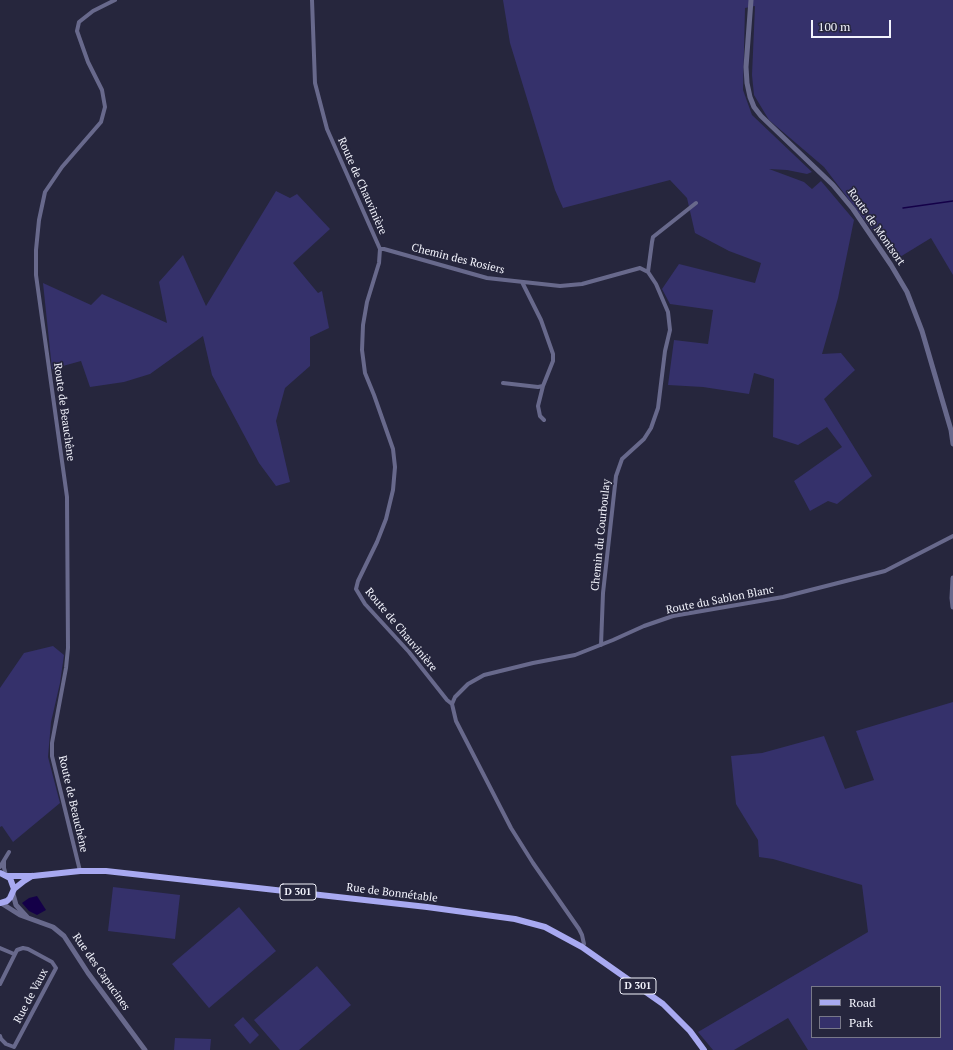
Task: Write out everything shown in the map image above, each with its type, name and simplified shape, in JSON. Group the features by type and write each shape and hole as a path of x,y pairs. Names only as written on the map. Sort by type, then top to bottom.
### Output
{"main road":[{"name":"Rue de Bonnétable","path":"4,875 33,876 80,871 106,871 515,919 545,927 582,947 663,1004 690,1031 704,1050"},
{"path":"4,875 12,882 13,891"},
{"name":"Rue de Bonnétable","path":"1,903 7,901 13,891 24,881 33,876"}],"street":[{"name":"Route de Beauchêne","path":"80,871 52,756 52,743 66,668 68,648 69,559 67,497 36,275 36,250 39,220 45,192 62,167 101,122 105,107 102,90 88,62 77,31 79,22 93,11 115,0"},
{"name":"Route de Chauvinière","path":"312,0 315,82 327,129 380,249 379,263 367,302 363,325 362,350 365,373 393,449 395,467 386,519 378,542 366,562 356,590 365,604 409,652 442,695 452,704 453,712 460,728 512,828 533,863 579,929 584,944 582,947"},
{"name":"Route de Montsort","path":"751,0 746,67 748,90 754,107 761,116 834,185 853,209 892,265 914,308 922,331 951,430 953,444"},
{"path":"648,272 653,238 696,203"},
{"name":"Chemin des Rosiers","path":"380,249 487,278 560,286 582,284 640,268 648,272"},
{"name":"Chemin du Courboulay","path":"601,645 603,593 616,476 622,460 644,440 651,428 658,408 665,351 670,330 668,312 656,284 648,272"},
{"path":"522,282 541,320 553,354 538,406 540,416 544,420"},
{"path":"503,383 538,387 543,386"},
{"name":"Route du Sablon Blanc","path":"452,704 454,697 468,684 484,675 575,655 644,626 673,616 783,597 885,571 953,536"},
{"path":"953,578 953,607"},
{"path":"0,867 9,852"},
{"path":"4,860 4,875"},
{"name":"Rue des Capucines","path":"13,891 16,905 30,919"},
{"name":"Rue des Capucines","path":"1,903 20,915 53,927 64,936 88,973 145,1050"},
{"path":"0,948 14,954 0,984"},
{"name":"Rue de Vaux","path":"0,1036 6,1044 14,1047 56,968 52,962 28,949 22,948 17,950 14,954"}],"green space":[{"path":"503,0 953,0 953,275 931,238 895,260 824,167 769,120 754,95 752,75 755,6 745,8 743,90 752,115 812,172 807,174 787,170 769,169 804,182 812,189 821,181 854,220 838,298 822,354 841,353 855,370 824,399 872,476 837,504 828,501 810,511 794,481 842,447 827,427 798,445 773,437 774,379 754,373 749,394 703,387 668,385 674,340 708,344 713,310 670,304 662,289 679,264 755,283 761,263 729,251 695,233 687,198 670,180 563,208 555,190 510,43"},
{"path":"276,191 290,198 297,194 330,229 293,263 318,293 322,291 329,328 310,337 310,366 285,388 276,421 290,482 276,486 259,463 212,375 203,336 150,374 124,382 90,387 81,361 52,369 43,283 91,305 102,294 167,323 159,282 183,255 206,306"},
{"path":"53,646 64,655 60,683 51,722 48,757 60,803 13,842 2,826 0,827 0,688 24,653"},
{"path":"953,702 953,1050 808,1050 788,1018 734,1050 713,1050 698,1032 868,932 862,885 773,859 759,857 758,840 736,804 731,756 762,753 824,736 845,789 874,780 856,731"},
{"path":"113,887 180,895 175,939 108,931"},
{"path":"239,907 276,951 209,1008 172,964"},
{"path":"317,966 351,1005 299,1050 280,1050 254,1020"},
{"path":"243,1017 259,1035 250,1044 234,1025"},
{"path":"175,1038 211,1039 210,1050 174,1050"}],"shaded area":[{"path":"37,896 46,910 37,915 29,911 22,903 29,898"}],"waterway":[{"path":"903,208 953,201"}]}
